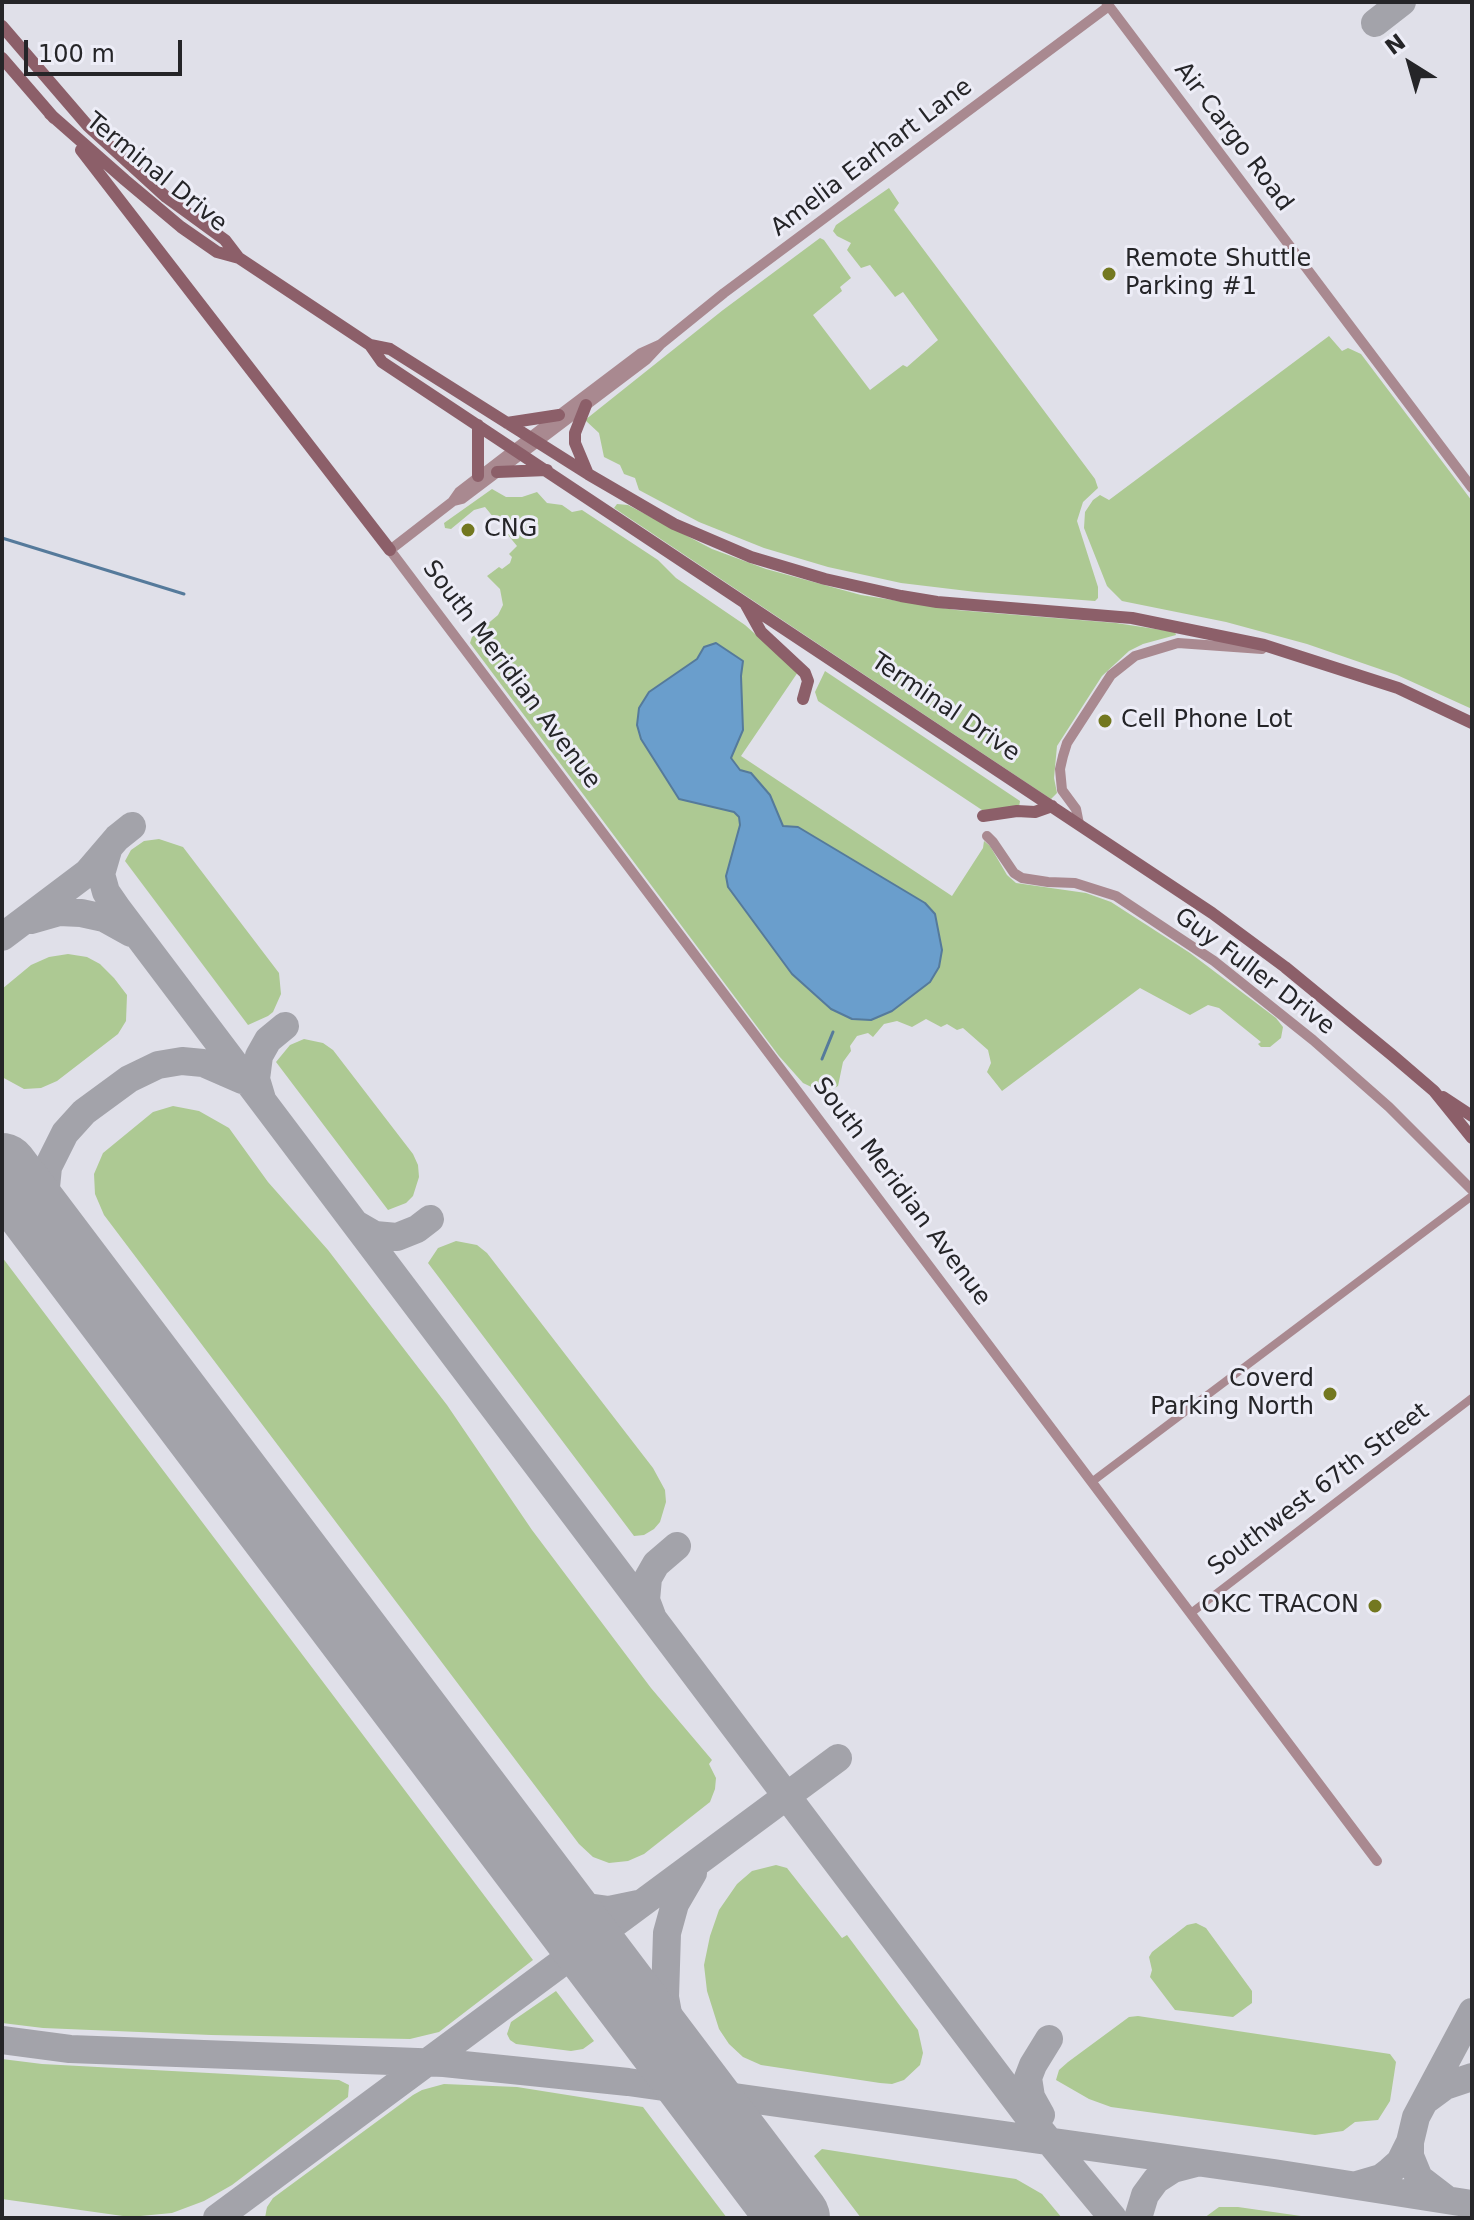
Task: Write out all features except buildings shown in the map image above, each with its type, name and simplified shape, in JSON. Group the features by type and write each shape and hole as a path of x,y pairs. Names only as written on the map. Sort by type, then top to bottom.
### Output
{"main road":[{"name":"Terminal Drive","path":"2,26 88,126 166,197 225,240 239,258"},
{"path":"2,58 118,195 390,550"},
{"name":"Terminal Drive","path":"50,114 181,227 217,252 239,258 370,345 382,362 1200,905 1285,967 1434,1091 1472,1138"},
{"name":"Terminal Drive","path":"370,345 390,349 588,474 708,541 751,557 825,579 937,602 1132,618 1284,650 1398,688 1472,723"},
{"path":"586,405 575,433 575,443 588,474"},
{"path":"507,423 559,415"},
{"path":"478,425 478,476"},
{"path":"497,472 547,470"},
{"path":"743,600 761,632 805,673 808,681 803,699"},
{"path":"983,816 1035,812 1052,806"},
{"path":"1434,1091 1472,1116"}],"street":[{"name":"Amelia Earhart Lane","path":"390,550 452,502 478,476 586,405 646,360 661,344 748,275 1107,4"},
{"name":"Air Cargo Road","path":"1107,4 1472,488"},
{"name":"Amelia Earhart Lane","path":"534,440 559,415 641,353 661,344"},
{"name":"Amelia Earhart Lane","path":"452,502 462,499 497,472 518,451"},
{"name":"South Meridian Avenue","path":"390,550 1377,1861"},
{"path":"1079,824 1076,809 1062,790 1060,769 1067,743 1111,675 1135,656 1178,643 1284,650"},
{"name":"Guy Fuller Drive","path":"987,836 1014,873 1022,878 1075,883 1116,896 1214,961 1313,1040 1389,1107 1472,1193"},
{"path":"1093,1481 1472,1193"},
{"name":"Southwest 67th Street","path":"1191,1613 1472,1398"}],"green space":[{"path":"889,188 899,203 894,210 1095,479 1098,488 1083,502 1077,521 1098,587 1095,601 901,583 828,567 764,548 699,522 639,490 635,478 624,474 620,465 604,457 599,433 585,420 723,310 820,238 851,278 840,287 842,291 813,315 870,390 903,365 907,367 938,340 903,292 895,297 870,265 861,268 847,250 851,243 833,231 836,225"},
{"path":"1329,336 1342,351 1348,348 1361,354 1472,501 1472,709 1397,675 1307,644 1226,622 1122,601 1107,586 1084,528 1085,512 1093,500 1100,495 1109,500"},
{"path":"492,489 506,497 522,497 537,492 547,503 562,505 572,512 582,510 658,560 676,578 745,625 798,672 741,756 952,896 983,848 984,841 1016,883 1086,893 1111,902 1190,953 1276,1018 1283,1027 1281,1038 1270,1047 1261,1047 1258,1044 1261,1042 1219,1008 1208,1005 1190,1015 1140,988 1002,1091 987,1072 991,1063 988,1050 963,1028 957,1030 947,1024 941,1027 926,1019 912,1027 897,1021 884,1024 873,1037 868,1033 857,1036 843,1062 838,1086 824,1093 803,1083 779,1056 470,643 472,637 498,615 503,605 500,589 487,576 510,563 512,557 509,554 517,546 485,507 474,510 451,529 445,528 444,523"},
{"path":"617,504 628,505 712,549 766,569 861,595 956,610 1116,623 1175,632 1176,635 1129,651 1102,676 1057,746 1054,778 1057,793 1051,799 614,508"},
{"path":"825,671 1020,801 1019,807 982,810 818,701 815,692"},
{"path":"159,839 183,847 279,973 281,994 268,1016 248,1025 125,861 131,850 144,841"},
{"path":"68,954 87,957 100,964 114,978 127,995 126,1021 118,1034 57,1081 41,1088 24,1089 2,1077 2,989 31,965 49,957"},
{"path":"304,1039 323,1043 333,1050 413,1154 419,1177 413,1196 406,1203 388,1210 276,1062 290,1045"},
{"path":"173,1106 199,1111 229,1128 268,1182 328,1250 447,1405 532,1530 651,1688 712,1760 709,1764 716,1778 710,1802 644,1854 628,1861 609,1863 593,1857 579,1844 104,1215 95,1194 94,1174 103,1153 153,1112"},
{"path":"456,1241 477,1245 487,1253 653,1468 665,1490 666,1502 660,1522 654,1529 634,1536 428,1263 438,1248"},
{"path":"2,1257 533,1960 439,2032 410,2039 211,2035 43,2028 2,2023"},
{"path":"776,1865 787,1868 842,1938 847,1935 918,2030 923,2053 920,2065 904,2080 892,2084 880,2083 761,2065 743,2057 719,2029 707,1991 704,1965 719,1910 737,1884 752,1871"},
{"path":"1196,1923 1206,1928 1252,1991 1252,2003 1233,2017 1175,2010 1150,1977 1149,1957 1152,1952 1187,1925"},
{"path":"556,1991 594,2041 583,2049 571,2051 516,2044 510,2040 507,2034 511,2022"},
{"path":"1129,2017 1390,2054 1396,2062 1390,2101 1378,2120 1355,2122 1343,2131 1315,2135 1111,2107 1089,2099 1056,2080 1059,2070 1068,2062"},
{"path":"2,2059 42,2064 339,2080 349,2085 348,2097 232,2185 204,2201 172,2213 130,2217 2,2199"},
{"path":"444,2084 517,2087 643,2107 727,2218 265,2218 273,2198 413,2095"},
{"path":"822,2149 1016,2179 1042,2194 1062,2218 861,2218 814,2156"},
{"path":"1219,2207 1238,2207 1315,2218 1204,2218"}],"water":[{"path":"716,643 743,661 743,730 731,758 740,770 751,773 770,795 783,826 798,827 925,903 935,914 942,950 939,967 930,982 892,1011 871,1020 852,1019 831,1009 792,974 728,887 726,876 740,825 739,817 734,812 679,799 641,739 637,725 639,708 649,692 697,659 704,647"}],"waterway":[{"path":"2,538 184,594"},
{"path":"822,1059 833,1032"}],"taxiway":[{"path":"1375,23 1402,2"},
{"path":"2,937 87,873 117,838 132,826"},
{"path":"108,850 101,874 106,892 117,908 1025,2112 1113,2218"},
{"path":"31,920 59,912 81,913 104,918 131,933"},
{"path":"262,1099 256,1079 259,1056 268,1040 285,1026"},
{"path":"84,1277 58,1236 48,1208 48,1167 65,1133 84,1112 129,1079 158,1065 182,1061 203,1063 242,1080"},
{"path":"356,1224 375,1235 397,1237 417,1229 430,1219"},
{"path":"652,1616 646,1600 648,1578 656,1564 677,1546"},
{"path":"217,2218 838,1758"},
{"path":"533,1873 563,1898 580,1906 609,1910 638,1904"},
{"path":"693,1873 675,1904 667,1933 665,1997 678,2048 715,2114"},
{"path":"1410,2142 1416,2117 1472,2012"},
{"path":"1041,2115 1031,2097 1028,2078 1049,2039"},
{"path":"2,2040 70,2049 444,2063 628,2082 1472,2204"},
{"path":"1426,2100 1445,2086 1472,2077"},
{"path":"1357,2185 1381,2178 1390,2171 1400,2162 1410,2142 1410,2156 1419,2178 1445,2198"},
{"path":"1138,2218 1145,2195 1156,2180 1173,2169 1196,2163"}],"runway":[{"path":"2,1169 794,2218"}],"place":[{"name":"Remote Shuttle Parking #1","path":"1109,274"},
{"name":"CNG","path":"468,530"},
{"name":"Cell Phone Lot","path":"1105,721"},
{"name":"Coverd Parking North","path":"1330,1394"},
{"name":"OKC TRACON","path":"1375,1606"}]}
